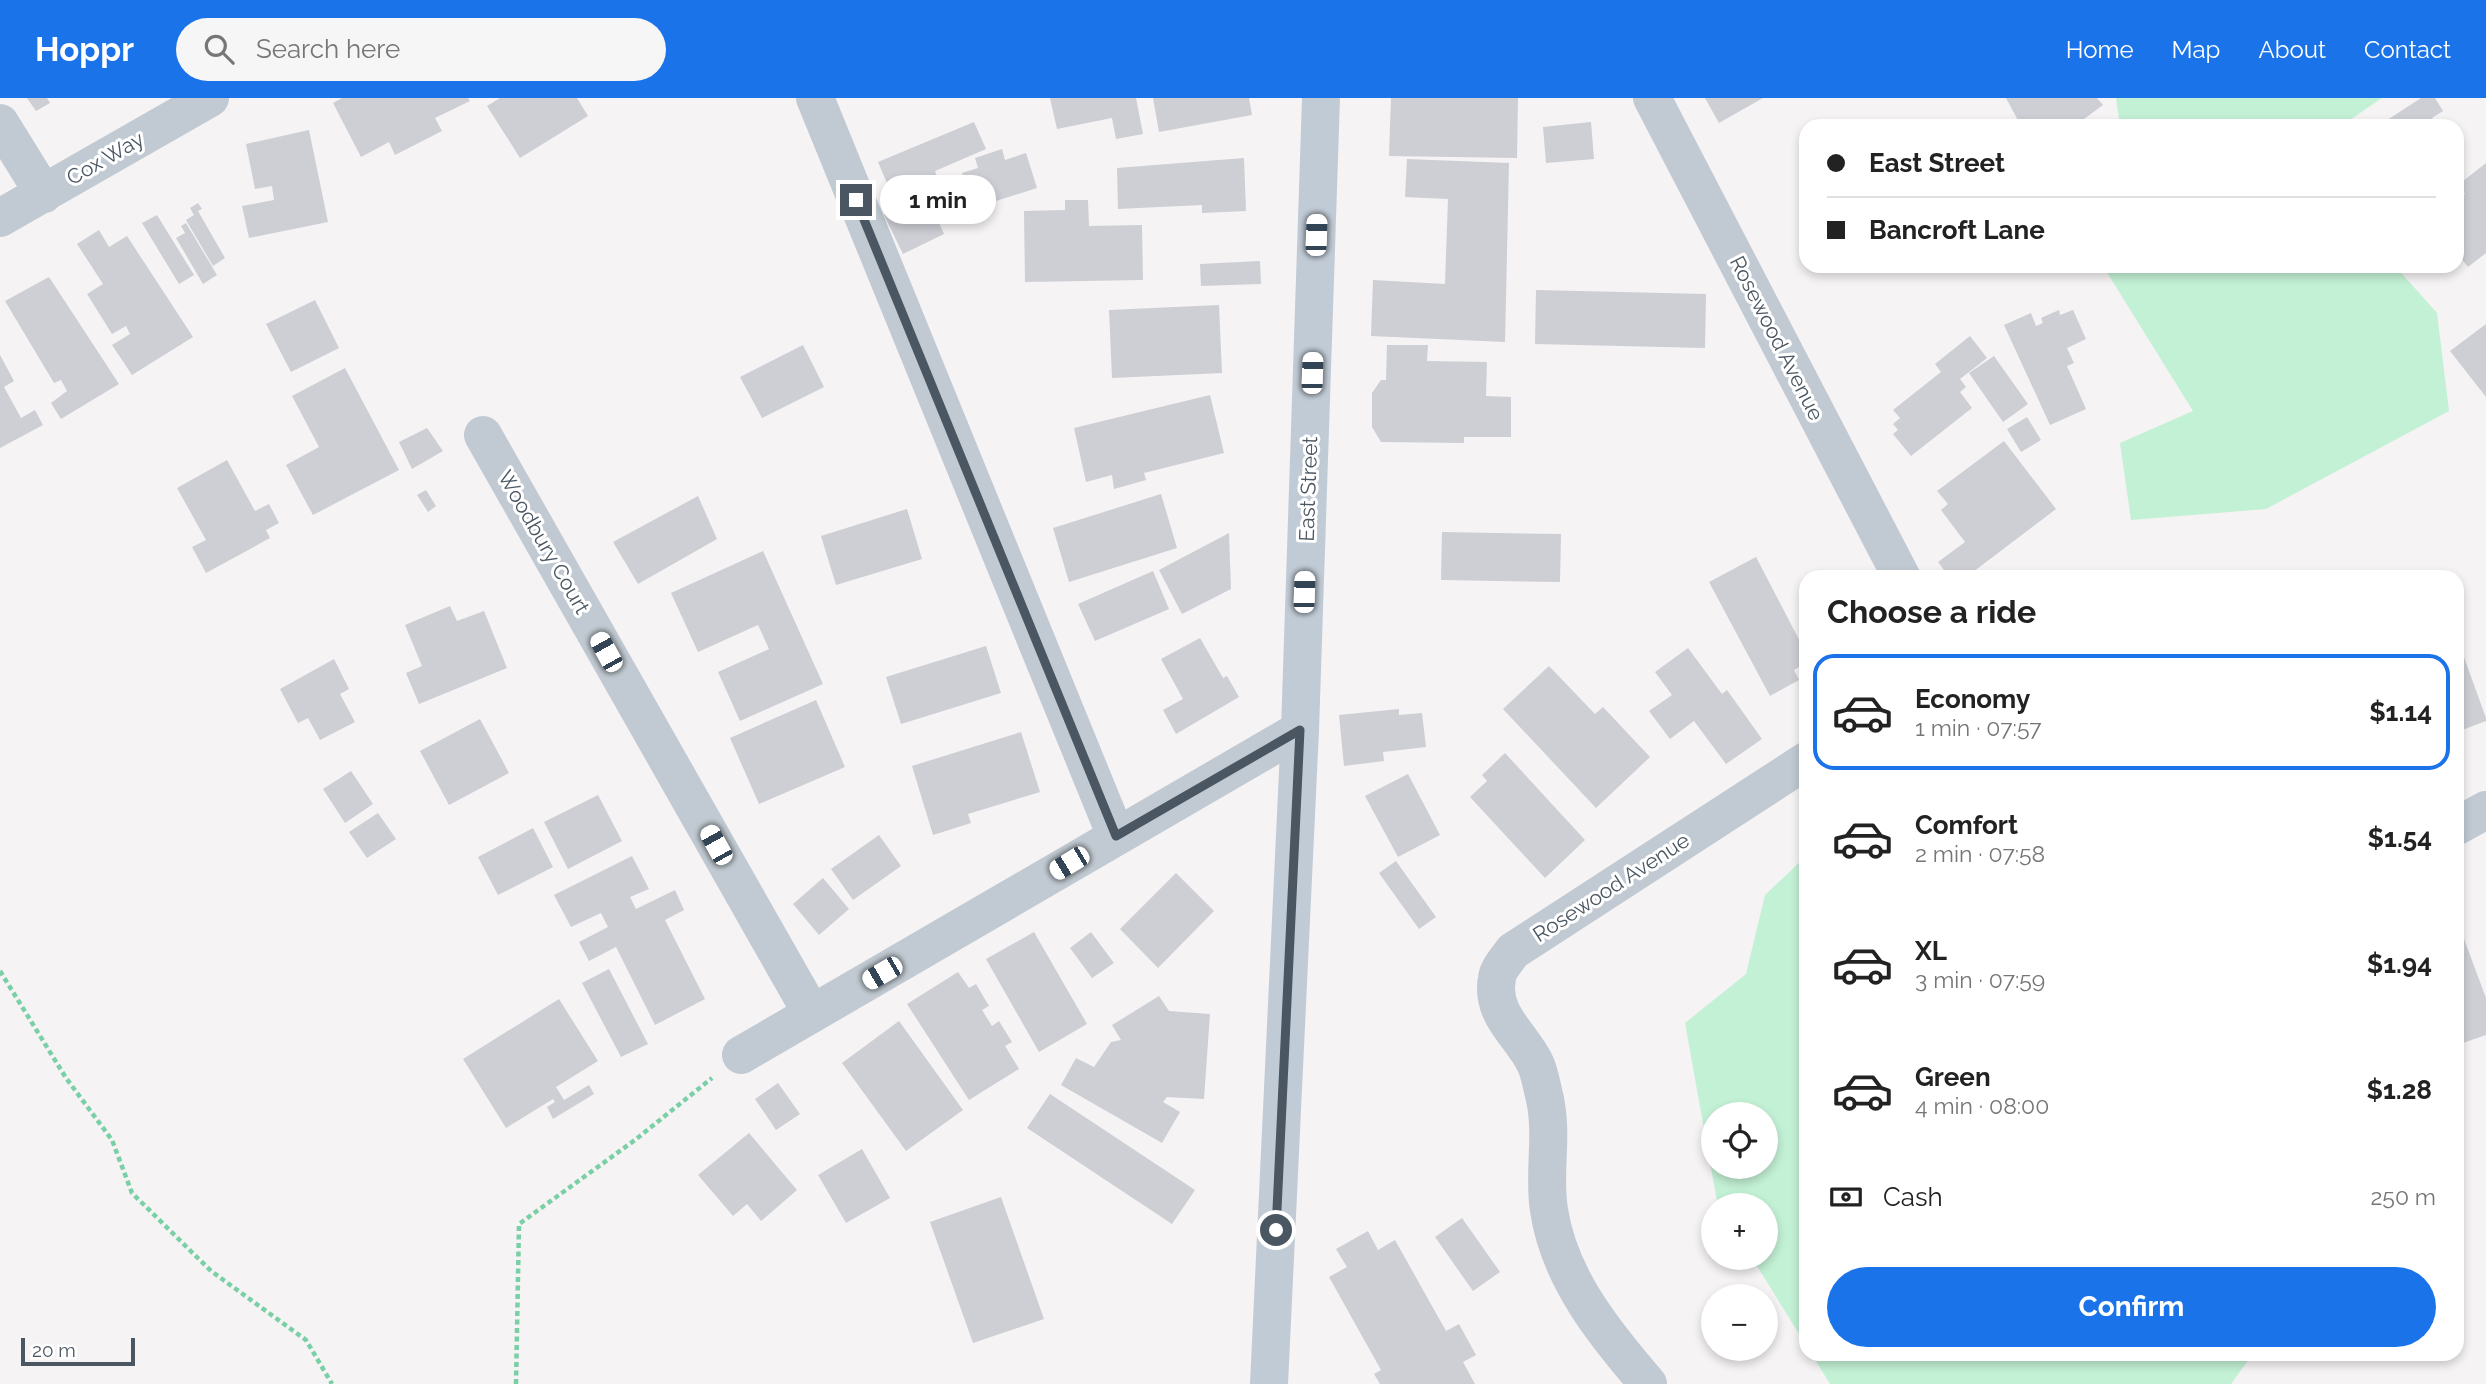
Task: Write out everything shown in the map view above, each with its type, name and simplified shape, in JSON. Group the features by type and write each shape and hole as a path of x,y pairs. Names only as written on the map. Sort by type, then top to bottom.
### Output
{"main road":[{"name":"East Street","path":"1269,1384 1300,730 1321,98"}],"street":[{"name":"Cox Way","path":"0,218 210,98"},
{"path":"815,98 1116,836"},
{"name":"Rosewood Avenue","path":"1652,98 1898,570"},
{"path":"0,123 44,194"},
{"name":"Woodbury Court","path":"483,435 812,1014"},
{"path":"741,1055 1300,730"},
{"name":"Rosewood Avenue","path":"1648,1384 1607,1336 1580,1295 1563,1257 1549,1211 1551,1143 1545,1100 1535,1062 1499,1009 1497,977 1513,950 1799,766"},
{"path":"2464,822 2486,810"}],"path":[{"path":"0,971 66,1078 112,1140 132,1194 211,1271 306,1340 332,1384"},
{"path":"516,1384 519,1224 635,1140 741,1055"}],"green space":[{"path":"2116,98 2382,98 2351,119 2119,119"},
{"path":"2107,273 2401,273 2437,313 2449,411 2266,509 2131,520 2120,443 2193,411"},
{"path":"1799,863 1799,1334 1778,1300 1778,1284 1768,1284 1759,1270 1778,1270 1778,1193 1716,1193 1713,1179 1778,1179 1778,1102 1701,1102 1701,1112 1685,1023 1746,974 1765,895"},
{"path":"1816,1361 2248,1361 2231,1384 1830,1384"}],"building":[{"path":"27,98 47,98 50,103 36,111"},
{"path":"342,98 468,98 470,101 435,118 442,131 395,155 389,142 361,157 333,103"},
{"path":"500,98 577,98 588,116 520,158 487,106"},
{"path":"1050,98 1136,98 1143,134 1116,139 1112,118 1057,129"},
{"path":"1153,98 1249,98 1252,115 1159,132"},
{"path":"1391,98 1518,98 1517,158 1389,156"},
{"path":"1705,98 1763,98 1719,123"},
{"path":"2006,98 2097,98 2103,105 2084,119 2017,119"},
{"path":"2421,98 2435,98 2443,111 2433,119 2389,119"},
{"path":"974,122 986,149 935,171 937,177 912,187 910,182 890,190 878,162"},
{"path":"1591,122 1594,159 1546,163 1543,127"},
{"path":"309,130 328,222 249,238 242,206 274,200 272,186 255,189 246,144"},
{"path":"1002,149 1005,160 1026,153 1037,188 974,208 962,173 978,168 975,158"},
{"path":"1244,158 1246,211 1202,213 1202,205 1118,209 1117,168"},
{"path":"1407,159 1509,163 1505,342 1371,336 1373,280 1445,284 1448,199 1405,197"},
{"path":"2486,163 2486,253 2468,267 2464,262 2464,180"},
{"path":"1065,200 1088,200 1089,226 1142,225 1143,280 1025,282 1024,211 1065,210"},
{"path":"913,202 918,213 932,207 944,234 903,254 884,215"},
{"path":"198,203 202,209 198,211 225,258 213,266 186,220 194,215 190,208"},
{"path":"157,215 194,275 179,284 142,223"},
{"path":"186,223 217,275 203,284 176,238 185,233 181,226"},
{"path":"99,230 109,247 127,236 193,337 132,375 112,345 130,334 126,326 112,334 87,294 103,284 77,244"},
{"path":"1260,261 1261,284 1201,286 1200,264"},
{"path":"49,277 119,384 61,419 51,403 67,391 61,380 54,383 5,301"},
{"path":"1536,290 1706,294 1705,348 1535,344"},
{"path":"315,300 339,348 291,372 266,324"},
{"path":"1219,305 1222,373 1112,378 1109,310"},
{"path":"2059,310 2060,315 2073,310 2086,339 2067,348 2074,363 2067,366 2086,409 2050,425 2004,325 2031,313 2036,326 2043,323 2041,318"},
{"path":"2486,324 2486,397 2450,351"},
{"path":"1970,336 1987,358 1960,379 1966,387 1960,392 1972,408 1911,456 1893,434 1898,430 1893,424 1900,418 1893,410 1941,372 1935,364"},
{"path":"803,345 824,387 762,418 740,377"},
{"path":"1387,345 1428,345 1427,361 1487,362 1486,396 1511,397 1511,437 1464,437 1464,443 1381,442 1372,427 1372,393 1381,380 1386,380"},
{"path":"0,355 14,381 4,387 21,418 35,410 43,425 0,448"},
{"path":"1994,356 2028,404 2003,422 1969,373"},
{"path":"345,368 399,470 313,515 286,465 319,447 292,396"},
{"path":"1210,395 1224,453 1144,473 1146,480 1114,489 1112,475 1086,482 1074,428"},
{"path":"2027,417 2041,440 2021,452 2007,429"},
{"path":"427,428 443,451 412,469 399,442"},
{"path":"2004,441 2056,509 1976,570 1944,570 1938,562 1965,542 1941,510 1948,504 1937,491"},
{"path":"227,460 255,511 269,504 279,523 266,530 270,538 206,573 192,547 206,540 177,488"},
{"path":"426,490 436,506 428,512 417,495"},
{"path":"1161,494 1177,548 1069,582 1053,528"},
{"path":"698,496 717,539 638,584 613,542"},
{"path":"907,509 922,559 836,585 821,536"},
{"path":"1442,532 1561,534 1560,582 1441,580"},
{"path":"1229,533 1231,589 1182,614 1159,570"},
{"path":"763,551 823,684 740,721 718,672 769,649 758,625 698,652 671,593"},
{"path":"1756,557 1799,640 1799,667 1794,670 1799,680 1770,696 1709,582"},
{"path":"1153,571 1169,609 1095,641 1078,604"},
{"path":"450,606 457,621 484,611 507,668 419,704 406,673 422,666 405,625"},
{"path":"1200,638 1223,678 1227,676 1239,697 1176,734 1163,710 1183,699 1161,659"},
{"path":"986,646 1001,693 901,724 886,677"},
{"path":"1688,648 1722,694 1727,690 1762,739 1726,764 1694,721 1670,739 1649,711 1672,695 1655,672"},
{"path":"2464,657 2486,718 2486,721 2464,729"},
{"path":"334,659 349,689 340,694 355,722 320,740 308,718 298,723 280,689"},
{"path":"1549,666 1595,714 1603,707 1650,757 1596,808 1503,709"},
{"path":"816,700 845,767 759,804 730,738"},
{"path":"1399,709 1399,715 1422,713 1426,747 1383,752 1384,761 1344,766 1339,715"},
{"path":"480,719 509,773 449,805 420,751"},
{"path":"1021,732 1040,792 968,814 971,823 933,835 912,766"},
{"path":"1505,753 1585,840 1545,878 1470,797 1487,781 1482,775"},
{"path":"351,771 373,804 345,823 323,789"},
{"path":"1408,774 1440,835 1398,857 1365,796"},
{"path":"598,795 622,841 568,869 544,822"},
{"path":"378,813 396,839 367,858 349,832"},
{"path":"533,828 553,867 498,895 478,857"},
{"path":"879,835 901,866 853,900 831,869"},
{"path":"632,856 649,889 630,897 636,909 675,890 684,910 665,920 705,999 655,1025 616,947 589,961 579,942 608,927 601,913 571,927 554,895"},
{"path":"1396,861 1436,917 1419,929 1379,873"},
{"path":"1176,873 1214,911 1158,968 1120,929"},
{"path":"823,878 849,909 819,935 793,904"},
{"path":"1034,932 1087,1024 1039,1052 986,959"},
{"path":"1091,932 1114,963 1092,978 1070,948"},
{"path":"2464,939 2486,998 2486,1035 2464,1043"},
{"path":"609,969 648,1044 621,1057 582,983"},
{"path":"958,972 969,988 976,984 989,1006 982,1010 992,1026 999,1021 1012,1042 1005,1046 1019,1069 969,1100 907,1004"},
{"path":"1159,996 1169,1011 1210,1014 1204,1099 1167,1097 1163,1102 1180,1112 1162,1143 1061,1085 1076,1058 1094,1067 1111,1042 1121,1040 1112,1025"},
{"path":"559,999 598,1061 556,1087 564,1100 589,1085 594,1094 553,1119 547,1107 555,1102 553,1099 506,1128 463,1059"},
{"path":"899,1021 963,1110 906,1151 842,1063"},
{"path":"778,1083 800,1114 776,1130 755,1099"},
{"path":"1050,1094 1195,1190 1172,1224 1027,1128"},
{"path":"749,1133 797,1190 761,1221 747,1204 733,1216 698,1175"},
{"path":"862,1149 890,1198 846,1223 818,1175"},
{"path":"1001,1197 1044,1319 973,1343 930,1222"},
{"path":"1462,1218 1500,1272 1473,1291 1435,1237"},
{"path":"1368,1231 1378,1250 1395,1240 1446,1331 1459,1324 1476,1355 1463,1362 1475,1384 1380,1384 1374,1374 1381,1370 1329,1277 1347,1267 1336,1249"}],"route":[{"path":"856,200 1116,836 1300,730 1276,1230"}]}
